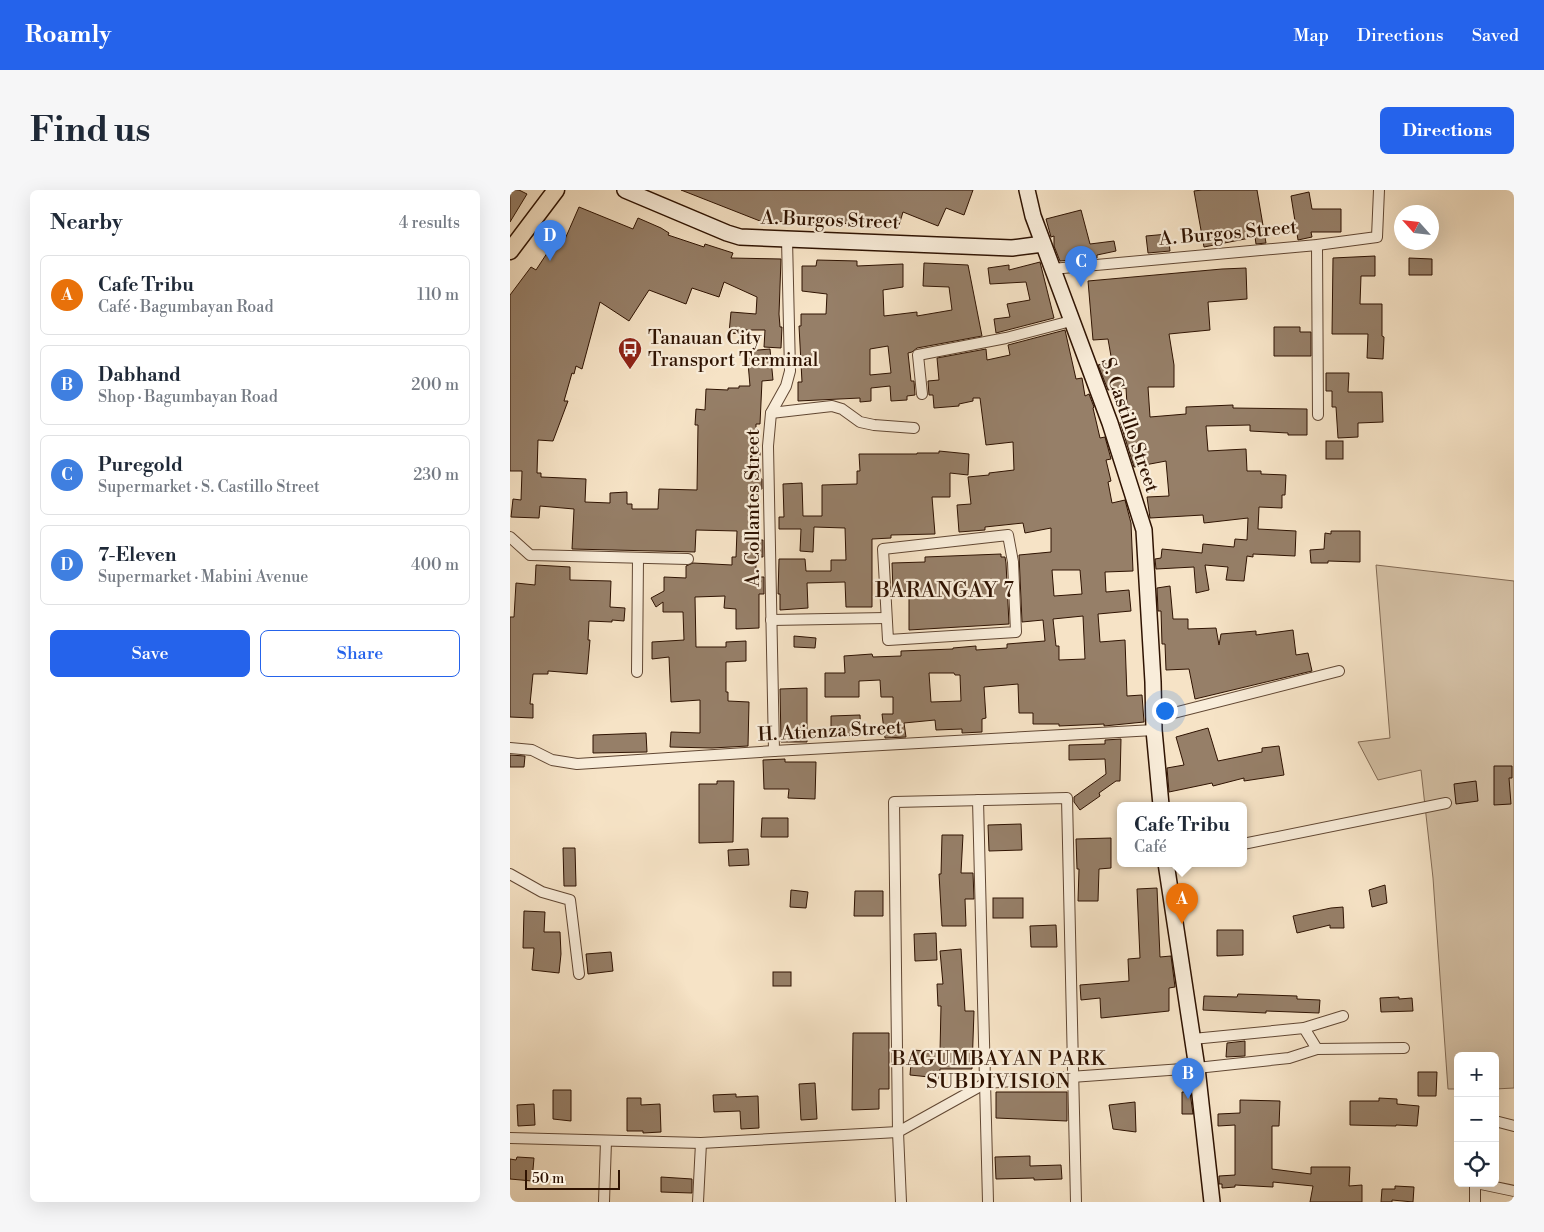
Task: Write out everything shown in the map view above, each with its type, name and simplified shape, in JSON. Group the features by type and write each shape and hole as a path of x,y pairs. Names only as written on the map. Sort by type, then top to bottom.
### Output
{"main road":[{"path":"510,251 555,190"}],"street":[{"name":"A. Burgos Street","path":"625,190 727,234 740,237 1012,248 1043,244"},
{"name":"S. Castillo Street","path":"1027,190 1033,216 1110,423 1144,530 1154,682 1154,724 1161,802"},
{"name":"A. Burgos Street","path":"1052,269 1317,245 1377,237 1379,190"},
{"name":"A. Collantes Street","path":"774,751 768,446 771,413 786,386 790,371 787,239"},
{"path":"1317,245 1318,415"},
{"path":"922,394 918,355 1006,338 1071,321"},
{"path":"771,413 832,406 842,409 860,422 874,426 914,428"},
{"path":"1008,535 1013,562 1016,632 888,640 886,618 883,549 1008,535"},
{"path":"510,536 530,555 688,559"},
{"path":"637,672 638,558"},
{"path":"771,620 886,618"},
{"name":"H. Atienza Street","path":"510,748 532,750 552,760 577,764 1154,724 1339,671"},
{"path":"901,1202 898,1132 894,802 1067,798 1076,1202"},
{"path":"978,800 988,1202"},
{"path":"1247,843 1446,804"},
{"path":"1167,867 1197,1068 1212,1202"},
{"path":"510,874 542,892 570,900 579,974"},
{"path":"1192,1039 1304,1028 1343,1016"},
{"path":"1304,1028 1317,1049"},
{"path":"510,1138 701,1143 898,1132 986,1083 1197,1068 1289,1058 1317,1049 1404,1048"},
{"path":"1499,1122 1514,1126"},
{"path":"604,1202 606,1141"},
{"path":"698,1202 701,1143"},
{"path":"1475,1187 1475,1202"},
{"path":"1494,1187 1514,1191"}],"shaded area":[{"path":"1376,565 1514,581 1514,1088 1499,1089 1499,1052 1454,1052 1454,1089 1448,1089 1433,878 1421,770 1378,780 1358,742 1390,738"}],"building":[{"path":"510,190 519,190 527,194 510,222"},
{"path":"681,190 973,190 964,215 946,208 938,226 903,212 899,225 760,221"},
{"path":"1257,190 1266,243 1256,244 1255,237 1204,247 1194,191"},
{"path":"1309,192 1312,209 1341,209 1341,232 1311,232 1312,237 1298,240 1291,196"},
{"path":"579,207 633,229 638,218 661,228 669,233 668,235 704,247 705,244 733,253 731,258 781,259 779,314 780,327 782,327 781,348 764,347 765,330 743,330 742,334 729,333 731,312 756,314 757,297 724,282 719,297 692,288 686,304 649,290 629,321 600,302 582,369 576,366 574,374 572,373 564,401 568,401 553,441 538,440 537,473 541,473 541,477 586,479 585,502 610,503 610,493 627,492 627,504 632,504 632,509 658,509 659,489 697,490 698,425 695,425 696,409 705,410 706,389 728,390 728,388 739,388 739,386 750,386 747,351 770,349 773,380 762,381 760,424 756,424 756,452 760,452 762,489 759,489 758,505 750,505 750,540 763,540 763,557 756,557 756,577 764,577 764,594 759,594 759,628 736,629 736,609 724,608 725,596 695,597 696,647 726,647 726,642 746,641 746,661 726,662 726,692 728,692 728,701 749,702 748,746 712,748 670,747 671,732 700,733 700,700 671,702 669,657 652,659 652,642 684,640 683,612 663,612 663,602 656,607 651,598 664,591 664,577 686,578 686,566 693,563 732,565 732,557 736,557 737,531 696,530 695,552 572,549 574,509 540,506 539,518 511,517 513,499 521,500 522,471 510,471 510,295 531,267 536,270 555,241 562,246"},
{"path":"1081,210 1090,244 1114,241 1116,251 1097,255 1097,258 1060,261 1054,246 1054,236 1051,237 1046,219"},
{"path":"1168,234 1170,251 1148,253 1146,236"},
{"path":"1375,256 1375,276 1361,276 1360,304 1382,304 1383,359 1367,358 1368,334 1332,334 1333,258"},
{"path":"1409,258 1432,259 1432,275 1409,275"},
{"path":"817,260 857,261 857,266 903,264 903,287 883,290 884,316 917,312 917,316 952,310 949,287 923,286 924,263 968,265 982,336 917,348 908,353 911,381 914,381 915,395 907,396 907,400 891,401 890,386 871,388 871,401 860,402 860,398 798,401 798,382 802,382 799,326 801,326 801,314 826,314 827,294 802,291 802,266 816,266","holes":["888,346 891,373 870,375 870,349"]},
{"path":"1040,262 1054,318 996,333 994,319 1010,317 1007,304 1030,300 1026,282 990,284 988,268 1009,265 1009,270"},
{"path":"1246,268 1247,299 1208,302 1210,330 1169,334 1174,365 1174,387 1148,387 1150,417 1186,414 1186,407 1233,405 1233,408 1307,409 1307,435 1250,431 1250,425 1206,426 1208,451 1246,449 1247,471 1261,471 1261,474 1286,475 1285,495 1282,495 1282,508 1259,507 1258,529 1296,531 1295,556 1253,554 1253,557 1247,556 1244,581 1226,580 1228,567 1205,565 1209,590 1196,593 1194,567 1156,569 1155,559 1161,558 1162,549 1202,553 1203,544 1234,547 1235,539 1247,540 1248,518 1204,523 1203,515 1150,518 1147,497 1169,496 1166,461 1134,467 1120,422 1128,421 1126,388 1108,390 1098,365 1112,362 1108,339 1093,340 1088,281"},
{"path":"1274,327 1300,327 1300,332 1311,332 1311,356 1274,356"},
{"path":"1065,330 1076,379 1082,378 1085,396 1089,394 1094,407 1100,438 1105,437 1111,459 1106,460 1111,481 1108,482 1112,503 1125,500 1131,523 1133,571 1105,572 1106,592 1129,590 1131,611 1098,614 1100,642 1125,640 1127,696 1142,695 1144,722 1104,726 1104,724 1059,726 1059,724 1033,724 1033,713 1019,713 1018,684 984,687 986,718 982,719 982,732 962,733 962,729 936,730 935,720 904,723 906,737 885,738 882,714 893,714 893,697 881,697 880,680 859,681 859,697 825,697 825,673 845,673 844,656 872,654 873,657 901,656 901,651 976,646 976,650 1007,648 1007,644 1045,641 1043,620 1022,622 1019,555 1051,552 1051,528 1025,533 1023,523 985,527 985,530 959,532 957,505 971,504 968,477 1014,470 1013,442 986,445 980,398 973,398 973,401 959,404 959,406 934,408 933,395 929,395 928,381 939,380 937,358 986,349 987,360 1010,355 1008,345","holes":["1052,570 1080,570 1082,594 1054,596","1083,616 1085,659 1059,660 1059,646 1056,646 1053,619","929,673 954,673 955,675 960,675 961,701 931,702"]},
{"path":"1326,373 1349,373 1348,392 1382,392 1383,422 1358,423 1358,437 1338,438 1336,407 1332,407 1332,391 1326,391"},
{"path":"1326,441 1343,441 1343,459 1326,459"},
{"path":"939,451 969,454 968,475 950,473 950,497 932,497 935,534 891,535 891,538 872,539 872,607 846,607 845,582 807,583 808,608 780,610 780,594 778,594 779,559 805,559 806,571 831,571 831,560 846,560 845,528 814,527 813,552 800,551 801,529 779,529 779,517 784,517 783,484 802,483 803,516 822,516 822,485 857,484 857,471 860,471 859,454 917,454 939,453"},
{"path":"1331,531 1360,531 1360,562 1328,561 1328,563 1311,563 1310,550 1324,549 1325,533 1331,534"},
{"path":"1001,554 1001,557 1005,557 1006,563 1009,624 909,630 909,591 893,592 892,563 925,562 925,557"},
{"path":"536,565 570,567 570,580 611,581 610,607 625,608 624,621 589,621 588,640 590,640 587,674 548,671 548,674 533,674 530,704 533,704 533,718 510,717 510,617 514,617 516,583 535,585"},
{"path":"1170,586 1173,619 1188,619 1188,629 1216,628 1219,645 1221,634 1256,631 1256,635 1293,630 1296,655 1308,653 1312,671 1195,699 1189,669 1166,670 1165,644 1162,644 1161,611 1158,611 1157,588"},
{"path":"794,636 816,638 815,648 794,647"},
{"path":"807,688 807,742 781,742 780,689"},
{"path":"860,715 861,735 831,736 831,716"},
{"path":"1208,728 1218,761 1262,752 1262,748 1279,746 1284,775 1244,781 1244,778 1213,786 1212,783 1169,792 1167,768 1184,765 1176,737"},
{"path":"646,733 647,752 593,753 593,735"},
{"path":"1121,739 1120,781 1116,781 1099,793 1100,796 1080,810 1074,802 1074,797 1106,774 1105,759 1069,760 1069,745 1105,744 1105,740"},
{"path":"510,755 525,756 524,767 510,767"},
{"path":"785,759 785,762 816,762 815,799 788,798 789,789 764,789 763,760"},
{"path":"1494,766 1512,766 1512,778 1509,778 1511,804 1494,805"},
{"path":"717,781 734,781 733,842 699,843 699,784 717,784"},
{"path":"1476,781 1478,801 1456,804 1454,784"},
{"path":"762,818 788,818 788,837 761,837"},
{"path":"1021,824 1022,850 989,851 988,825"},
{"path":"942,835 963,835 961,873 973,873 974,899 965,899 966,926 942,926 939,874 941,874"},
{"path":"1111,838 1111,868 1099,869 1098,901 1078,901 1079,869 1077,869 1076,839"},
{"path":"563,848 575,848 576,886 564,886"},
{"path":"748,849 749,865 729,866 728,850"},
{"path":"1385,885 1387,903 1372,907 1369,890"},
{"path":"1157,888 1160,957 1171,956 1175,987 1169,988 1169,1011 1101,1018 1100,998 1081,1000 1080,985 1129,981 1128,959 1140,958 1137,889"},
{"path":"791,890 808,892 806,908 790,907"},
{"path":"855,891 883,891 883,916 854,916"},
{"path":"993,898 1023,898 1023,918 993,918"},
{"path":"1343,907 1344,928 1330,928 1330,925 1297,933 1293,916"},
{"path":"524,911 545,912 544,932 560,932 561,954 559,973 532,970 534,948 523,948"},
{"path":"1056,925 1057,947 1031,947 1030,926"},
{"path":"1217,930 1243,930 1243,955 1217,956"},
{"path":"936,933 937,960 915,961 914,934"},
{"path":"961,949 965,1011 974,1011 972,1069 940,1069 939,1078 910,1075 912,1050 940,1052 941,1006 938,1006 937,984 943,984 940,951"},
{"path":"611,952 613,971 588,974 586,954"},
{"path":"773,972 791,972 791,986 773,986"},
{"path":"1238,994 1297,996 1297,999 1320,1000 1319,1013 1203,1010 1204,996 1237,997"},
{"path":"1399,997 1399,999 1412,998 1413,1011 1381,1012 1380,998"},
{"path":"853,1033 889,1033 889,1089 879,1089 879,1109 852,1110"},
{"path":"1245,1041 1245,1056 1226,1057 1227,1043"},
{"path":"1418,1072 1437,1072 1436,1096 1418,1096"},
{"path":"815,1083 817,1119 801,1120 799,1084"},
{"path":"553,1090 571,1090 571,1121 553,1119"},
{"path":"996,1092 1067,1092 1067,1121 996,1118"},
{"path":"1182,1092 1190,1092 1193,1114 1182,1114"},
{"path":"736,1094 736,1097 758,1096 759,1128 741,1129 740,1111 714,1112 713,1095"},
{"path":"627,1098 641,1098 641,1105 660,1104 661,1132 643,1133 643,1131 627,1131"},
{"path":"1379,1098 1397,1099 1397,1104 1419,1106 1417,1126 1350,1125 1350,1101 1379,1101"},
{"path":"1240,1100 1280,1101 1279,1126 1272,1126 1272,1169 1311,1174 1311,1167 1350,1167 1349,1186 1362,1185 1362,1202 1310,1202 1313,1186 1273,1182 1273,1187 1235,1185 1235,1187 1222,1188 1222,1184 1219,1184 1219,1176 1235,1175 1235,1125 1218,1126 1218,1114 1240,1113"},
{"path":"1135,1102 1136,1132 1113,1129 1109,1105"},
{"path":"534,1104 535,1125 518,1126 517,1105"},
{"path":"1030,1156 1030,1166 1061,1165 1062,1179 996,1179 995,1157"},
{"path":"517,1157 534,1158 532,1181 510,1179 510,1159 516,1160"},
{"path":"661,1177 692,1179 692,1193 661,1192"},
{"path":"1395,1186 1414,1187 1413,1202 1392,1200 1392,1202 1381,1202 1382,1189 1395,1189"}],"place":[{"name":"7-Eleven","path":"550,261"},
{"name":"Puregold","path":"1081,287"},
{"name":"Tanauan City Transport Terminal","path":"630,370"},
{"name":"Cafe Tribu","path":"1182,924"},
{"name":"Dabhand","path":"1188,1099"}],"district":[{"name":"BARANGAY 7","path":"945,591"},
{"name":"BAGUMBAYAN PARK SUBDIVISION","path":"999,1070"}]}
